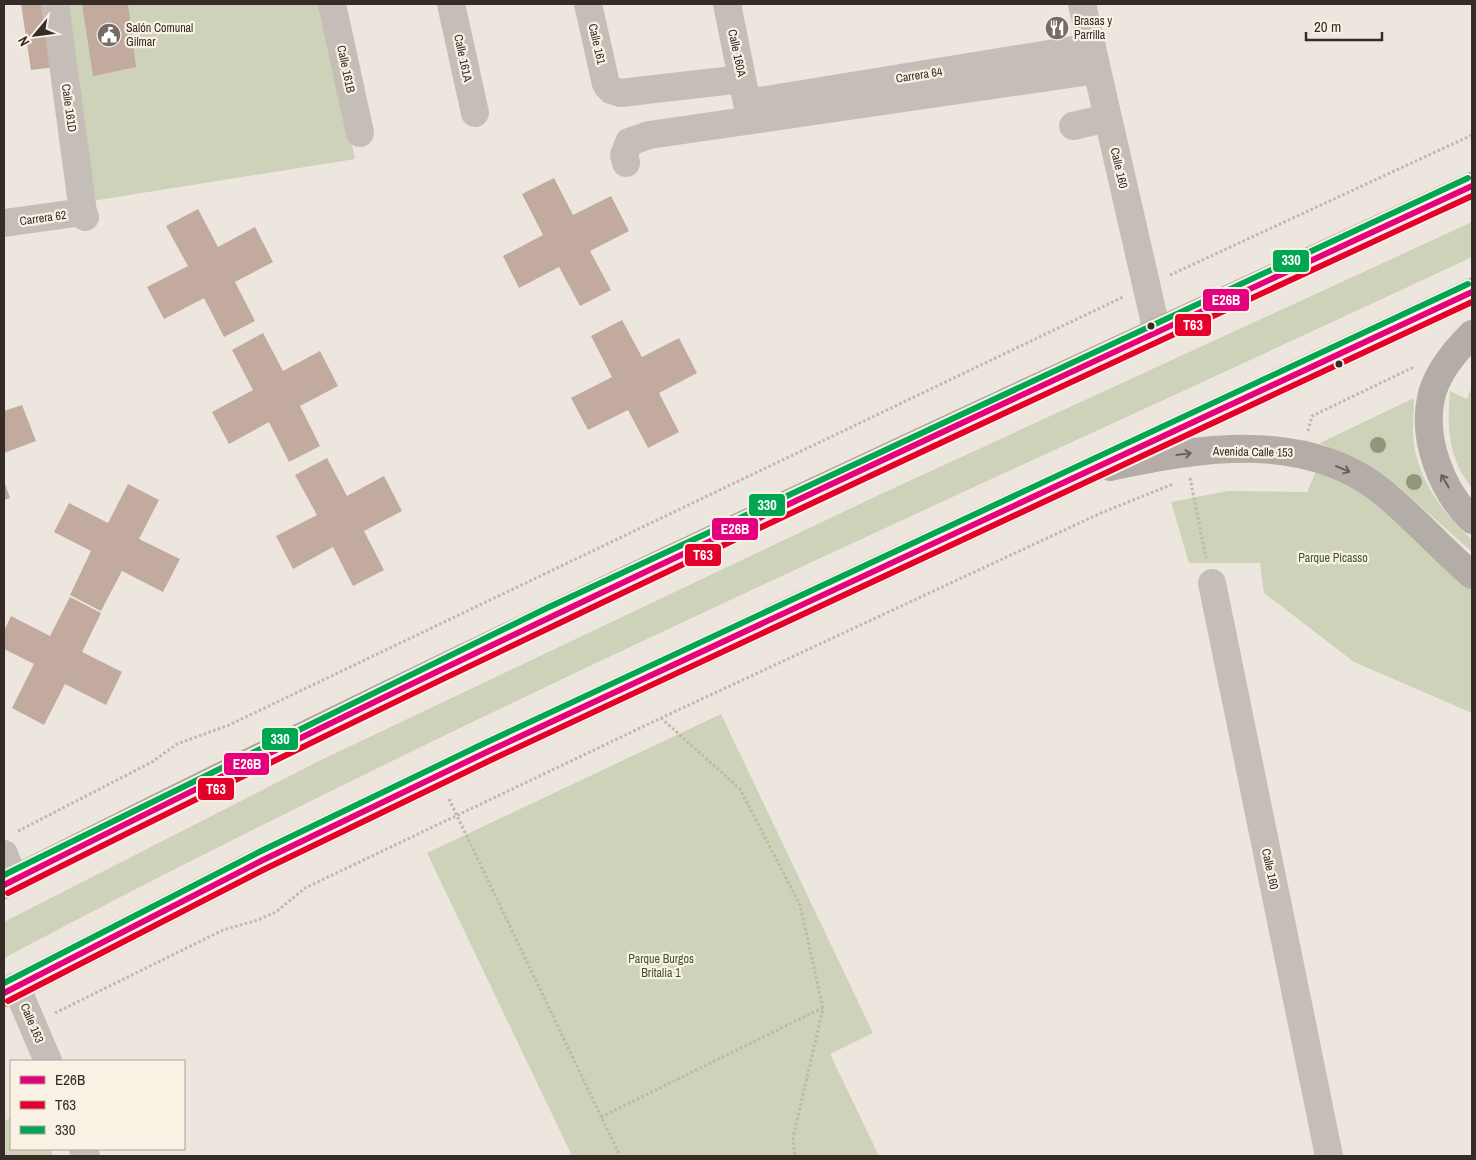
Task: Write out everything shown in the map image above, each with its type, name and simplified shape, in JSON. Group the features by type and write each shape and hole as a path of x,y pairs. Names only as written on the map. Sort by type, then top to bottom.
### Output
{"highway":[{"path":"9,883 556,612 1472,186"},
{"path":"10,989 263,860 438,776 1472,292"}],"main road":[{"path":"1472,334 1461,345 1440,374 1431,397 1429,433 1439,471 1461,510 1472,520"},
{"name":"Avenida Calle 153","path":"1084,472 1154,458 1219,449 1302,453 1348,470 1379,489 1472,575"}],"street":[{"name":"Calle 161D","path":"55,4 84,214"},
{"name":"Calle 161B","path":"332,4 360,133"},
{"name":"Calle 161A","path":"451,4 475,113"},
{"name":"Calle 161","path":"588,4 606,84"},
{"name":"Calle 160A","path":"727,4 745,91"},
{"name":"Calle 160","path":"1082,4 1157,332"},
{"name":"Carrera 64","path":"606,84 611,90 620,93 745,91 1094,59"},
{"path":"626,164 624,155 628,142 649,135 1094,59"},
{"path":"1073,126 1108,118"},
{"name":"Carrera 62","path":"4,223 84,214"},
{"name":"Calle 160","path":"1212,583 1329,1156"},
{"path":"8,844 9,883"},
{"name":"Calle 163","path":"10,989 33,1024 48,1060"}],"path":[{"path":"8,844 152,762 177,744 229,725 1146,286 1472,135"},
{"path":"1312,416 1418,365"},
{"path":"33,1024 223,930 258,920 276,912 305,888 661,718 1101,513 1198,474"},
{"path":"1190,477 1212,583"},
{"path":"661,718 740,789 800,905 823,1008 793,1138 796,1156"},
{"path":"438,776 620,1156"},
{"path":"601,1117 823,1008"}],"green space":[{"path":"63,4 322,4 355,159 92,201"},
{"path":"1472,222 1472,257 733,598 550,685 184,864 4,958 4,922 317,762 881,494"},
{"path":"1472,387 1472,488 1464,477 1454,454 1449,430 1449,418 1450,391 1467,399"},
{"path":"1414,398 1413,427 1417,459 1428,485 1443,509 1472,540 1472,552 1399,487 1320,443"},
{"name":"Parque Picasso","path":"1316,471 1343,483 1372,500 1472,588 1472,713 1354,662 1264,593 1260,563 1189,563 1171,502 1228,491 1307,492"},
{"name":"Parque Burgos Britalia 1","path":"721,714 873,1033 830,1054 879,1156 572,1156 427,853"},
{"path":"10,1118 10,1150 51,1150 53,1156 4,1156 4,1121"}],"building":[{"path":"21,4 48,4 57,67 31,70"},
{"name":"Salón Comunal Gilmar","path":"82,4 128,4 136,67 93,76"},
{"path":"554,178 573,215 611,196 629,231 590,251 611,290 580,306 559,267 519,288 503,256 543,235 522,194"},
{"path":"198,209 218,247 255,227 273,262 235,282 255,321 224,337 204,298 164,319 147,287 188,266 166,226"},
{"path":"622,320 642,357 679,338 697,373 659,393 679,432 648,448 628,410 588,430 571,398 612,377 591,336"},
{"path":"263,333 283,371 320,351 338,386 300,406 320,446 289,462 269,422 229,444 212,412 253,390 232,350"},
{"path":"22,405 36,441 4,453 4,411"},
{"path":"327,458 347,496 384,476 402,511 364,531 384,570 353,586 333,547 293,569 276,536 317,515 295,475"},
{"path":"4,481 10,498 4,500"},
{"path":"128,484 159,500 139,539 180,559 163,592 122,571 101,611 70,595 91,551 54,532 69,503 108,523"},
{"path":"70,597 101,613 82,652 122,672 106,705 65,684 44,725 12,708 34,664 4,649 4,631 11,616 50,636"}],"transit line":[{"name":"330","path":"4,875 547,608 1468,178"},
{"name":"E26B","path":"4,885 186,794 551,617 919,443 1472,186"},
{"name":"T63","path":"8,893 189,803 737,538 1472,196"},
{"name":"330","path":"4,983 259,852 485,743 1468,284"},
{"name":"E26B","path":"4,993 263,860 489,751 1472,292"},
{"name":"T63","path":"8,1001 267,868 493,759 1472,302"}],"place":[{"name":"Brasas y Parrilla","path":"1057,28"},
{"name":"Salón Comunal Gilmar","path":"109,35"}]}
